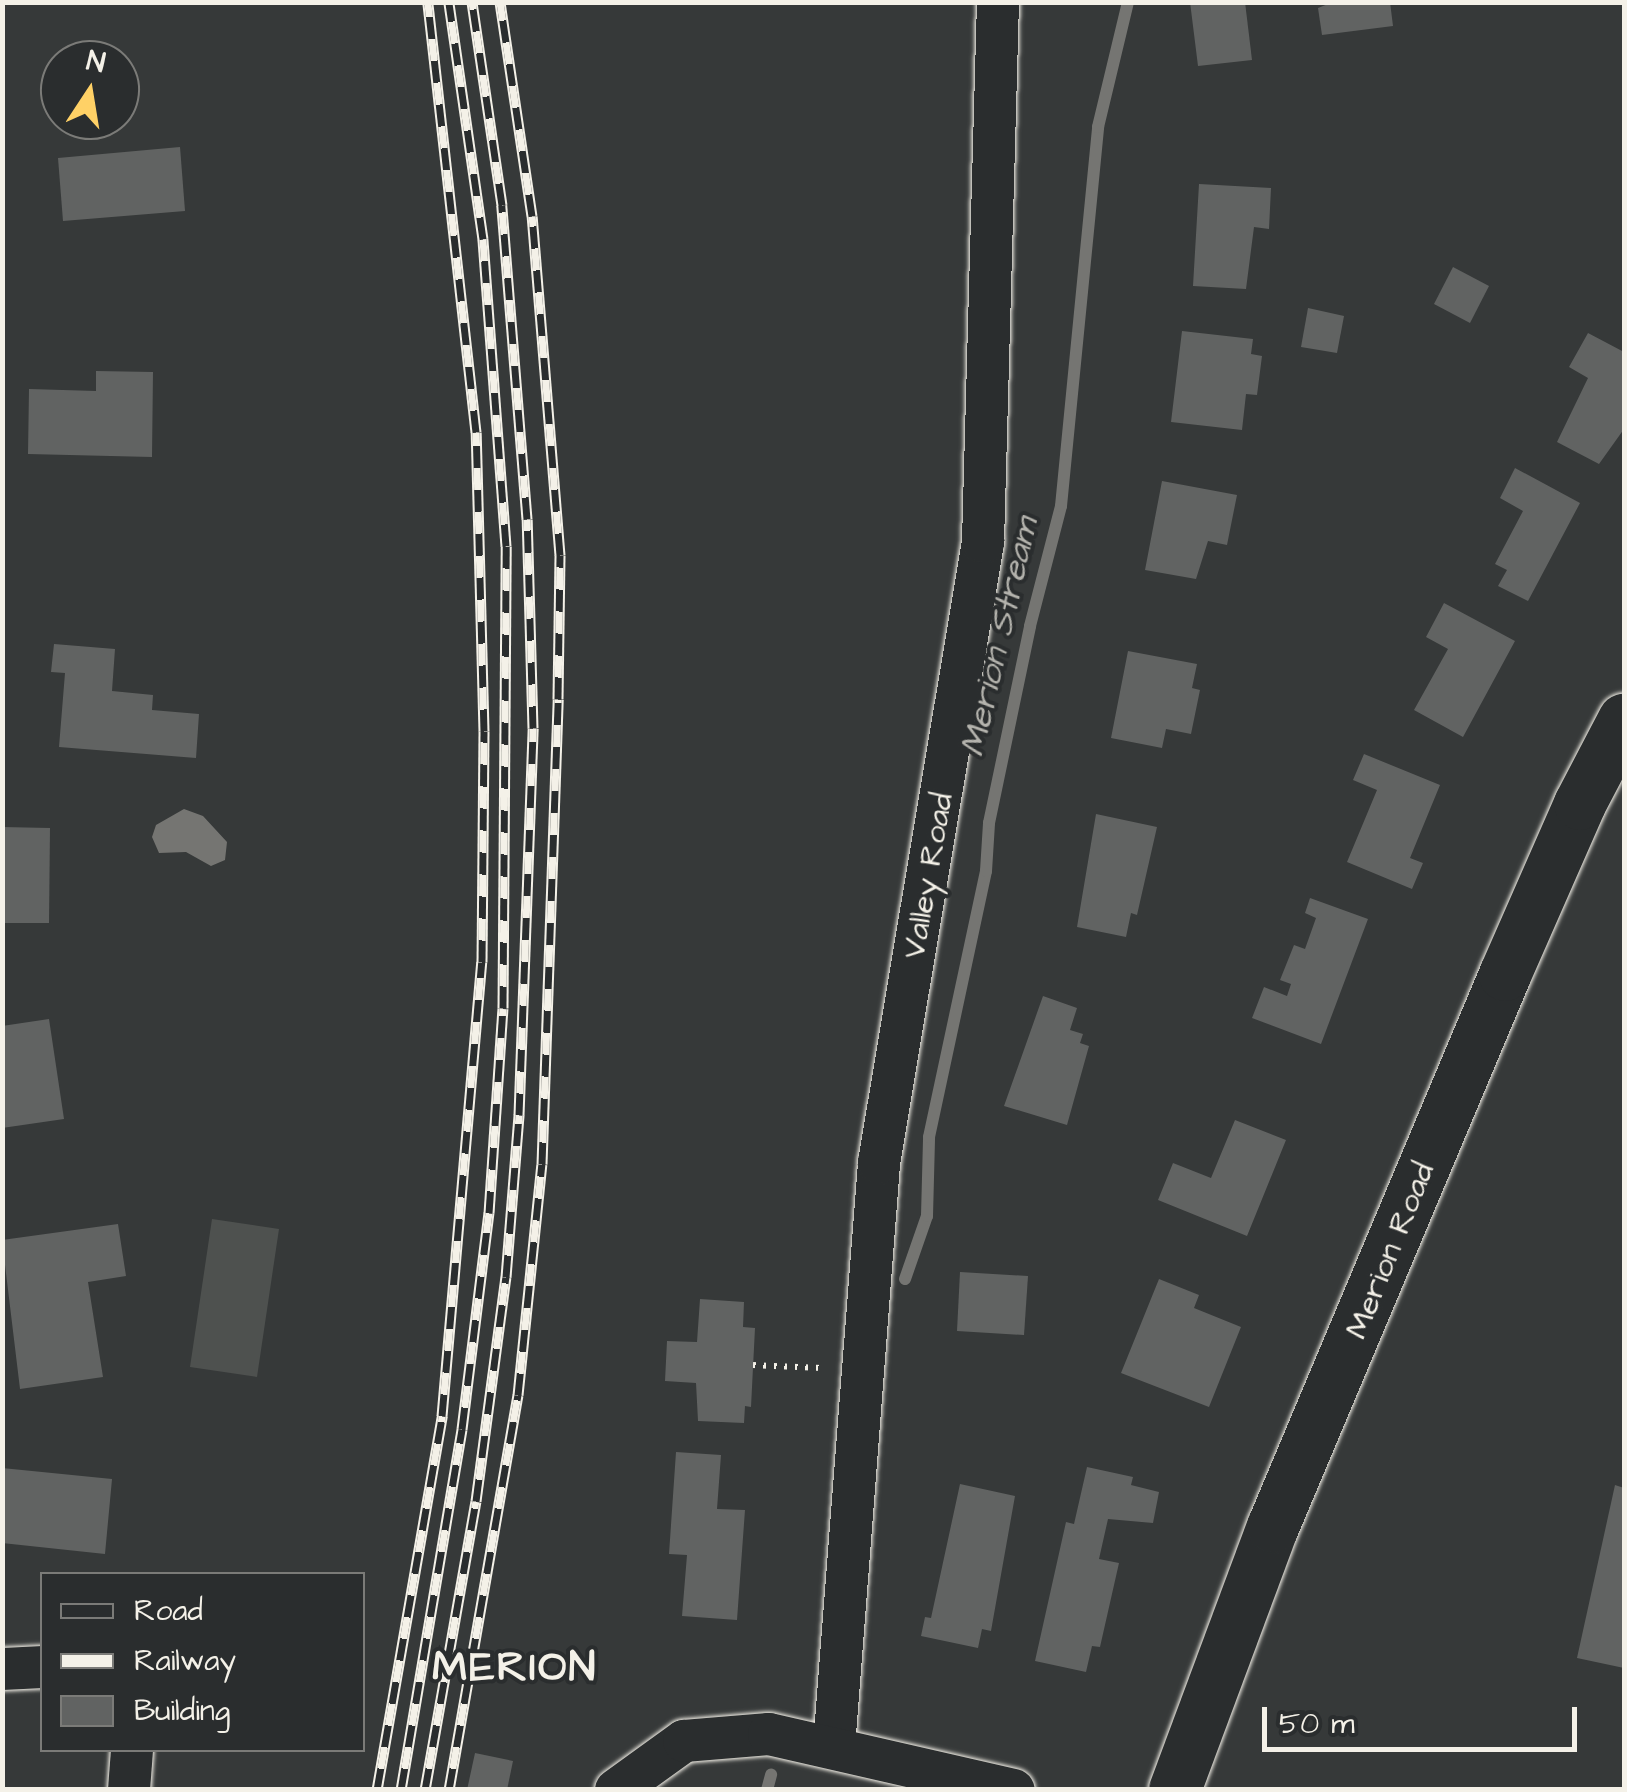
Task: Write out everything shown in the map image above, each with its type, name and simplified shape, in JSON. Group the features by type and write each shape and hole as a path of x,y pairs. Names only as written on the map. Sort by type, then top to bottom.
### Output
{"street":[{"name":"Valley Road","path":"834,1747 862,1370 889,1088 983,542 998,2"},
{"name":"Merion Road","path":"1175,1790 1273,1527 1580,804 1624,720"},
{"path":"2,1669 40,1667"},
{"path":"616,1790 684,1741 769,1734 1014,1790"},
{"path":"129,1790 132,1752"}],"path":[{"path":"753,1365 862,1370"}],"shaded area":[{"path":"184,809 203,816 227,842 225,860 211,866 186,852 159,853 152,837 156,825"},
{"path":"212,1219 279,1229 257,1377 190,1367"}],"building":[{"path":"1190,2 1245,2 1252,60 1198,66"},
{"path":"1333,2 1390,2 1393,26 1322,35 1318,8"},
{"path":"180,147 185,211 63,221 58,158"},
{"path":"1199,184 1271,188 1269,229 1254,227 1246,289 1193,286"},
{"path":"1453,267 1489,286 1470,323 1434,304"},
{"path":"1308,308 1344,316 1337,353 1301,347"},
{"path":"1182,331 1253,339 1251,354 1262,356 1257,395 1246,394 1242,430 1171,422"},
{"path":"1588,333 1624,352 1624,429 1599,464 1557,442 1588,378 1569,367"},
{"path":"96,371 153,372 152,457 28,454 29,389 96,391"},
{"path":"1515,468 1580,503 1528,601 1498,586 1507,570 1495,564 1523,511 1500,498"},
{"path":"1162,481 1237,495 1227,545 1208,541 1196,579 1145,570"},
{"path":"1444,603 1515,641 1463,737 1414,710 1448,649 1426,637"},
{"path":"54,644 115,649 112,691 153,695 152,710 199,714 196,758 59,747 65,673 51,672"},
{"path":"1128,651 1197,664 1192,688 1200,690 1191,734 1166,729 1162,748 1111,738"},
{"path":"1364,754 1440,785 1410,858 1423,863 1412,889 1347,862 1377,790 1353,780"},
{"path":"1096,814 1157,827 1137,915 1131,913 1126,937 1077,927"},
{"path":"2,827 50,828 49,923 2,923"},
{"path":"1310,898 1368,919 1321,1044 1252,1018 1264,987 1287,996 1291,984 1280,980 1294,945 1305,949 1316,918 1305,913"},
{"path":"1043,996 1077,1008 1070,1030 1083,1034 1080,1043 1089,1046 1067,1125 1004,1106"},
{"path":"49,1019 64,1119 2,1128 2,1026"},
{"path":"1235,1120 1286,1140 1247,1236 1158,1200 1173,1163 1211,1178"},
{"path":"118,1224 126,1276 88,1282 103,1377 20,1389 2,1240"},
{"path":"960,1272 1028,1276 1024,1335 957,1331"},
{"path":"1159,1279 1199,1295 1194,1308 1241,1327 1209,1407 1121,1373"},
{"path":"700,1299 744,1302 743,1327 755,1328 751,1407 745,1406 744,1423 698,1421 696,1383 665,1381 667,1341 697,1342"},
{"path":"676,1452 721,1455 717,1509 745,1510 737,1620 682,1616 687,1555 669,1554"},
{"path":"1087,1467 1133,1477 1131,1485 1159,1492 1153,1523 1108,1519 1099,1559 1119,1563 1100,1647 1092,1646 1086,1672 1035,1661 1066,1522 1074,1524"},
{"path":"2,1468 112,1479 105,1554 2,1543"},
{"path":"960,1484 1015,1496 991,1631 982,1629 978,1648 921,1636 925,1617 931,1618"},
{"path":"1615,1485 1624,1488 1624,1668 1577,1658"},
{"path":"475,1753 513,1761 507,1790 467,1790"}],"waterway":[{"name":"Merion Stream","path":"905,1279 927,1216 929,1137 986,871 989,823 1030,626 1061,506 1098,127 1128,2"},
{"name":"Merion Stream","path":"767,1790 771,1775"}],"railway":[{"path":"377,1790 442,1416 482,962 484,731 476,432 428,2"},
{"path":"401,1790 462,1429 489,1213 503,1008 506,546 483,239 449,2"},
{"path":"425,1790 476,1501 506,1277 519,1115 533,728 527,519 502,205 472,2"},
{"path":"449,1790 518,1395 542,1164 558,699 560,555 532,216 500,2"}],"district":[{"name":"MERION","path":"515,1668"}]}
